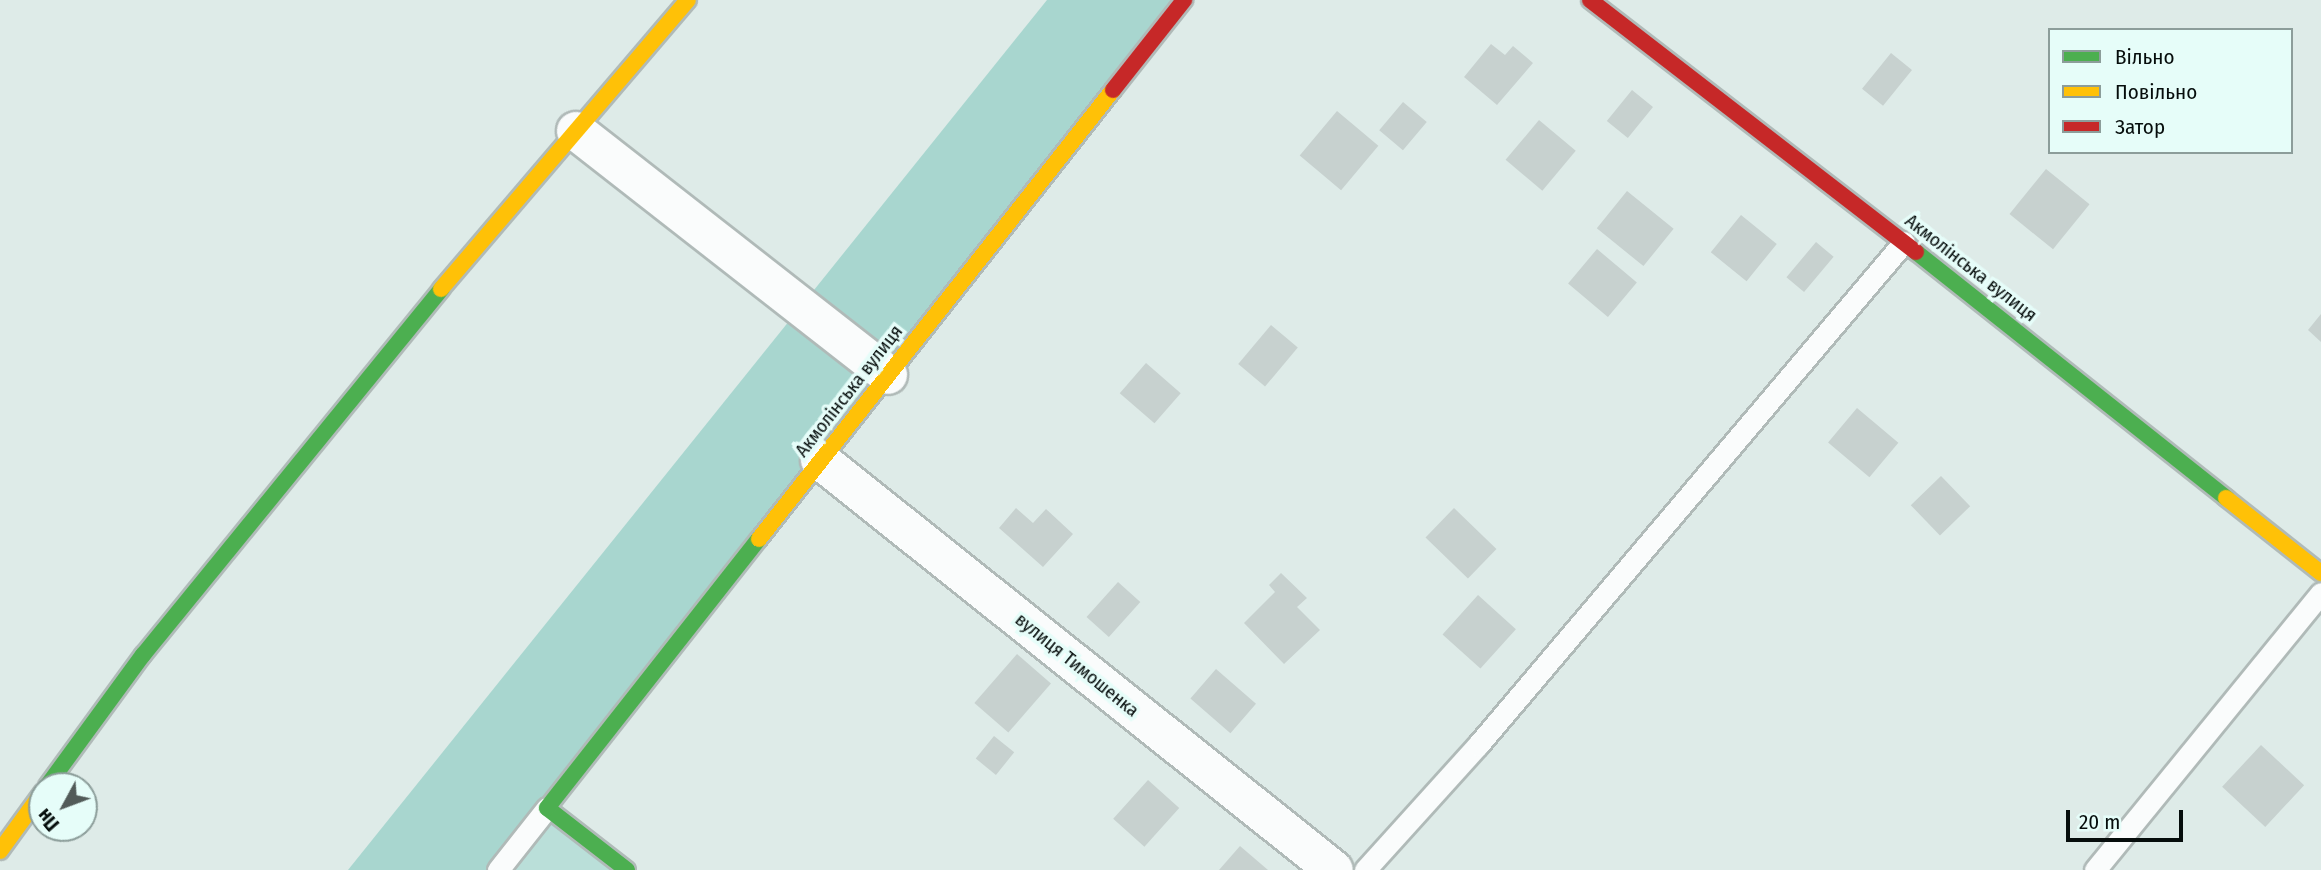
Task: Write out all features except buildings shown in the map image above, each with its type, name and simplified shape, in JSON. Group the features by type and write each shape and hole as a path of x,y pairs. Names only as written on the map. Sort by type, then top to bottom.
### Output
{"street":[{"path":"57,772 143,655 492,225 688,0"},
{"name":"Акмолінська вулиця","path":"547,807 1184,0"},
{"name":"Акмолінська вулиця","path":"1590,0 1904,242 2321,573"},
{"path":"576,131 888,375"},
{"name":"вулиця Тимошенка","path":"820,460 1334,870"},
{"path":"547,807 627,870"},
{"path":"0,851 28,812"}],"lane":[{"path":"1364,870 1505,713 1904,242"},
{"path":"2095,870 2321,593"},
{"path":"498,870 547,807"}],"shaded area":[{"path":"1047,0 1184,0 498,870 348,870"},
{"path":"547,808 627,870 498,870"}],"traffic: fast":[{"path":"1916,252 2226,498"},
{"path":"57,772 143,655 441,289"},
{"path":"627,870 547,808 759,539"}],"traffic: slow":[{"path":"441,289 688,0"},
{"path":"759,539 1113,90"},
{"path":"2226,498 2321,573"},
{"path":"0,851 28,812"}],"traffic: jam":[{"path":"1113,90 1184,0"},
{"path":"1590,0 1916,252"}]}
